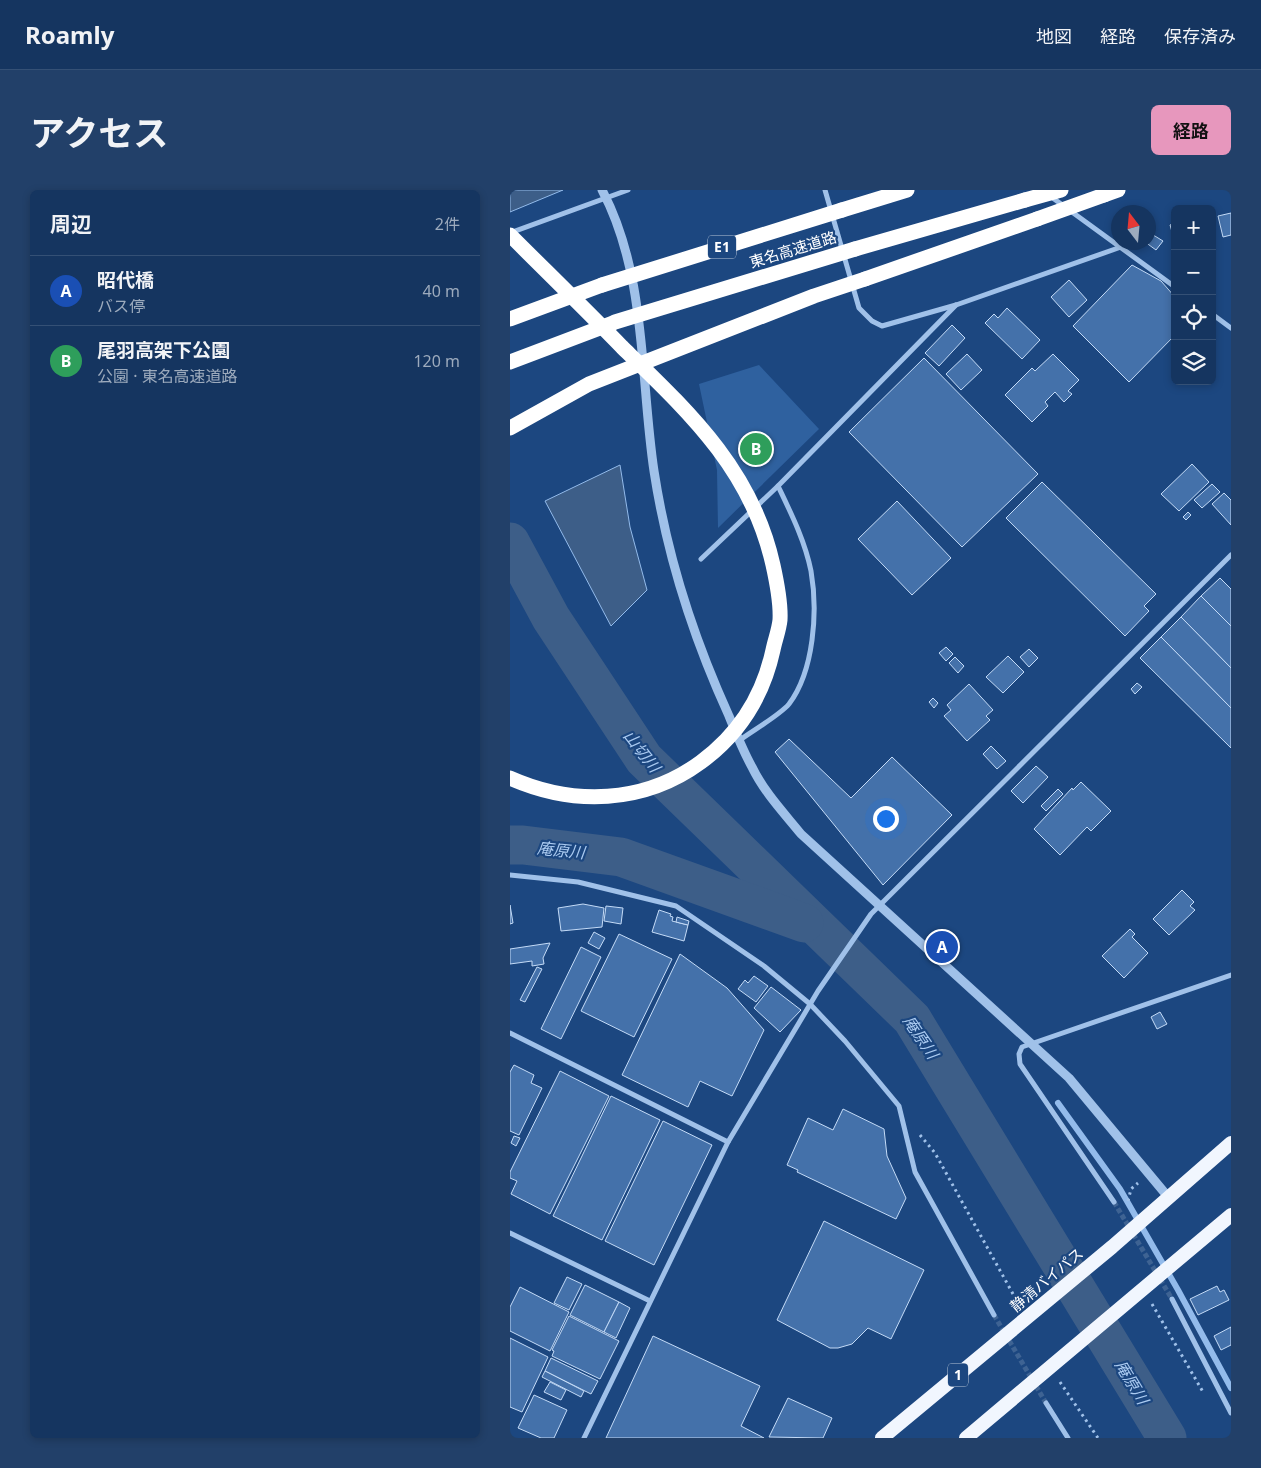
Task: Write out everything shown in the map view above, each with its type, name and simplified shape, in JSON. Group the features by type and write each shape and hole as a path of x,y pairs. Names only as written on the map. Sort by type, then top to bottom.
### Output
{"highway":[{"name":"東名高速道路","path":"510,319 602,285 907,190"},
{"name":"東名高速道路","path":"510,362 615,322 855,249 1061,190"},
{"path":"510,428 589,384 814,296 1111,192"},
{"path":"510,234 665,389 732,467 754,506 769,550 777,585 780,621 770,664 757,699 735,732 712,754 681,777 643,790 606,797 570,797 530,787 510,778"},
{"name":"静清バイパス","path":"882,1438 1112,1247 1231,1143"},
{"path":"966,1438 1231,1215"}],"street":[{"path":"510,234 604,193 628,190"},
{"path":"825,190 859,308 872,321 882,326 956,305 1112,250"},
{"path":"1041,190 1111,240"},
{"path":"604,193 624,248 634,292 654,470 667,543 686,609 713,680 752,768 764,788 801,834 1069,1078 1169,1198"},
{"path":"1125,250 1171,284"},
{"path":"701,559 778,486 956,305"},
{"path":"1216,317 1231,328"},
{"path":"740,740 788,704 808,666 814,618 811,572 799,531 778,486"},
{"path":"584,1438 728,1142 818,991 871,914 1231,555"},
{"path":"510,875 578,882 676,906 764,966 810,1004 845,1041 899,1106 915,1172 994,1315"},
{"path":"1114,1202 1020,1064 1018,1054 1022,1047 1029,1043 1231,975"},
{"path":"510,1032 728,1142"},
{"path":"510,1233 650,1301"},
{"path":"1172,1299 1231,1413"},
{"path":"1046,1402 1068,1438"}],"path":[{"path":"917,1130 935,1154 1017,1304 1021,1300"},
{"path":"1147,1308 1152,1304 1204,1393"},
{"path":"1063,1375 1058,1379 1098,1438"}],"shaded area":[{"path":"510,190 563,190 510,212"},
{"path":"759,365 819,429 718,528 717,470 699,384"},
{"path":"620,465 630,527 647,590 611,626 545,501"}],"building":[{"path":"1231,213 1231,235 1223,237 1218,216"},
{"path":"1156,237 1163,241 1156,250"},
{"path":"1132,265 1161,281 1171,292 1171,339 1129,382 1073,326"},
{"path":"1069,280 1087,300 1069,317 1051,297"},
{"path":"1007,308 1040,340 1022,359 985,323 994,314 998,318"},
{"path":"952,325 965,338 939,366 925,353"},
{"path":"967,354 982,370 961,390 946,374"},
{"path":"1053,354 1079,380 1068,391 1072,394 1064,402 1055,392 1045,402 1048,406 1032,422 1005,395 1032,368 1035,371"},
{"path":"924,358 1038,474 962,547 849,432"},
{"path":"1192,464 1209,482 1179,511 1161,494"},
{"path":"1042,482 1156,594 1144,606 1149,611 1125,636 1006,518"},
{"path":"1212,484 1220,492 1202,508 1194,500"},
{"path":"1224,493 1231,500 1231,525 1212,504"},
{"path":"897,501 951,558 912,595 858,539"},
{"path":"1188,512 1191,515 1186,520 1183,517"},
{"path":"1220,578 1231,589 1231,626 1201,596"},
{"path":"1201,596 1231,626 1231,668 1181,617"},
{"path":"1181,617 1231,668 1231,708 1161,637"},
{"path":"1161,637 1231,708 1231,748 1140,658"},
{"path":"946,647 953,654 946,661 939,653"},
{"path":"1029,649 1038,658 1029,667 1020,657"},
{"path":"1008,656 1024,672 1003,693 986,677"},
{"path":"955,657 964,666 958,673 949,663"},
{"path":"1137,683 1142,687 1135,694 1131,689"},
{"path":"969,684 993,710 986,716 990,720 967,741 944,716 951,710 947,705"},
{"path":"933,698 938,703 934,708 929,702"},
{"path":"789,739 851,798 892,757 952,815 883,885 775,752"},
{"path":"991,746 1006,761 997,769 983,754"},
{"path":"1036,766 1048,777 1023,803 1011,791"},
{"path":"1081,782 1111,811 1091,831 1087,827 1060,855 1034,829 1072,788 1073,790"},
{"path":"1058,789 1063,794 1046,811 1041,806"},
{"path":"1182,890 1194,902 1190,906 1195,910 1169,935 1153,919"},
{"path":"583,904 604,908 602,927 561,931 558,908"},
{"path":"510,905 513,923 510,924"},
{"path":"606,906 623,908 621,924 604,921"},
{"path":"659,910 671,914 670,916 673,917 672,921 688,925 684,941 652,932"},
{"path":"677,917 689,921 688,925 676,922"},
{"path":"1130,929 1135,934 1132,937 1148,953 1124,978 1102,956"},
{"path":"594,932 605,938 599,949 588,943"},
{"path":"619,934 672,959 634,1037 581,1011"},
{"path":"550,943 543,958 544,964 532,966 532,961 510,964 510,949"},
{"path":"581,947 601,957 561,1039 541,1029"},
{"path":"680,954 727,988 764,1030 732,1096 700,1081 688,1107 622,1075"},
{"path":"537,967 542,969 525,1002 520,1000"},
{"path":"754,976 768,986 756,1002 738,989 745,980 748,983"},
{"path":"771,987 801,1010 780,1032 754,1008"},
{"path":"1160,1012 1167,1024 1157,1029 1151,1017"},
{"path":"514,1065 534,1075 531,1083 542,1088 519,1135 510,1131 510,1072"},
{"path":"560,1071 609,1096 550,1214 511,1194 517,1181 510,1178 510,1172"},
{"path":"611,1096 660,1120 602,1240 553,1216"},
{"path":"843,1109 884,1129 887,1156 906,1198 896,1219 797,1172 798,1170 787,1165 808,1118 833,1130"},
{"path":"663,1121 712,1145 654,1265 605,1241"},
{"path":"514,1136 520,1138 516,1146 511,1143"},
{"path":"824,1221 924,1270 891,1339 868,1328 852,1344 830,1348 777,1320"},
{"path":"567,1277 582,1284 569,1310 554,1303"},
{"path":"585,1285 619,1302 604,1332 570,1315"},
{"path":"1217,1286 1220,1292 1224,1290 1229,1300 1198,1315 1190,1299"},
{"path":"520,1287 569,1312 550,1351 510,1331 510,1307"},
{"path":"619,1302 630,1308 616,1338 604,1332"},
{"path":"569,1316 619,1341 600,1379 552,1356 554,1351 552,1350"},
{"path":"1231,1327 1231,1345 1221,1350 1214,1336"},
{"path":"653,1336 760,1386 741,1426 764,1438 606,1438"},
{"path":"510,1338 548,1357 522,1412 510,1407"},
{"path":"551,1358 598,1381 591,1394 545,1371"},
{"path":"545,1371 584,1391 581,1397 542,1377"},
{"path":"550,1382 566,1390 561,1400 544,1392"},
{"path":"534,1395 567,1410 554,1438 541,1438 518,1428"},
{"path":"788,1398 832,1418 823,1438 769,1437"}],"waterway":[{"name":"庵原川","path":"510,542 551,618 644,759 912,1019 1167,1438"},
{"name":"庵原川","path":"510,845 621,857 804,923"},
{"path":"1058,1103 1120,1189 1231,1388"}],"tunnel":[{"path":"1114,1202 1172,1299"},
{"path":"994,1315 1046,1403"}],"place":[{"name":"尾羽高架下公園","path":"756,449"},
{"name":"昭代橋","path":"942,947"}],"water label":[{"name":"山切川","path":"642,751"}]}
